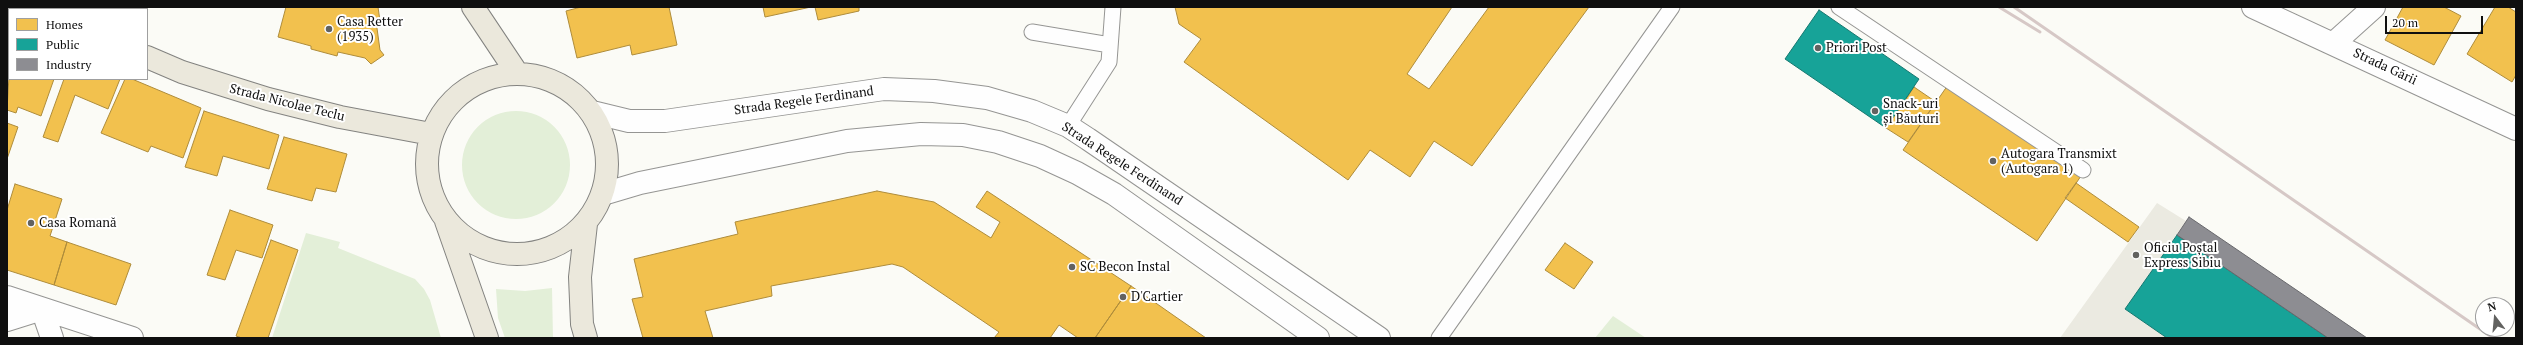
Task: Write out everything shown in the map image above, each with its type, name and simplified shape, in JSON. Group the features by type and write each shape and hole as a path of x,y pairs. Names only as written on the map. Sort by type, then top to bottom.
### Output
{"main road":[{"path":"472,7 490,30 517,73"},
{"name":"Strada Nicolae Teclu","path":"148,57 189,75 268,99 340,118 431,134"},
{"path":"446,221 470,242 499,253 531,254 561,244 586,224 603,194 608,166 605,138 592,112 572,91 546,78 517,73 490,77 465,90 445,110 431,134 426,164 431,194 446,221 486,338"},
{"path":"586,224 580,276 582,324 586,338"}],"street":[{"path":"484,7 490,30"},
{"name":"Strada Gării","path":"2253,7 2334,43 2516,129"},
{"path":"2334,43 2374,7"},
{"name":"Strada Regele Ferdinand","path":"592,112 629,121 665,121 884,89 934,91 987,98 1032,111 1068,126 1379,338"},
{"path":"603,194 640,183 847,141 920,134 963,135 998,142 1077,173 1114,194 1318,338"},
{"path":"7,297 132,338"},
{"path":"7,320 42,309"},
{"path":"42,309 52,338"}],"lane":[{"path":"1068,126 1109,62 1113,7"},
{"path":"1439,338 1672,7"},
{"path":"1839,7 2084,170"},
{"path":"1032,32 1110,46"}],"green space":[{"path":"516,111 537,115 554,127 566,144 570,165 566,186 554,203 537,215 516,219 495,215 478,203 466,186 462,165 466,144 478,127 495,115"},
{"path":"306,233 340,242 338,248 415,279 424,289 430,300 441,338 272,338"},
{"path":"552,288 553,338 505,338 498,318 496,289 525,291"},
{"path":"1613,316 1646,338 1595,338"}],"shaded area":[{"path":"2157,203 2186,221 2125,309 2167,338 2060,338"}],"building: Homes":[{"name":"Casa Retter (1935)","path":"286,7 378,7 380,21 376,21 380,50 384,55 371,64 365,58 338,52 337,56 311,49 311,46 278,37"},
{"path":"581,7 669,7 677,45 632,55 630,45 577,58 566,11"},
{"path":"763,7 811,7 765,17"},
{"path":"815,7 859,7 859,11 818,20"},
{"path":"1175,7 1452,7 1407,74 1429,89 1489,7 1589,7 1472,166 1434,141 1410,177 1370,150 1348,180 1184,62 1201,39 1179,24"},
{"path":"2403,7 2444,7 2461,16 2434,65 2385,40"},
{"path":"2495,7 2508,7 2516,12 2516,75 2512,82 2467,54"},
{"path":"9,80 54,80 41,116 18,107 16,113 7,110"},
{"path":"64,80 120,80 108,109 75,95 58,142 43,137"},
{"path":"125,80 134,80 201,108 183,158 151,146 148,152 101,133"},
{"name":"Autogara Transmixt (Autogara 1)","path":"1950,82 2083,173 2037,241 1903,150"},
{"path":"1914,87 1936,102 1908,142 1886,128"},
{"path":"204,111 279,135 269,169 223,156 217,176 185,167"},
{"path":"7,123 18,127 7,159"},
{"path":"284,137 347,154 336,192 316,188 312,201 267,189"},
{"path":"2076,183 2139,227 2128,242 2065,198"},
{"name":"Casa Romană","path":"15,184 62,199 50,236 67,242 54,285 7,270 7,210"},
{"path":"877,191 934,202 991,238 1000,222 976,207 987,191 1131,286 1095,338 1078,338 1059,325 1050,338 994,338 999,332 903,267 892,264 771,286 772,296 705,311 713,338 643,338 632,299 643,297 634,259 738,234 735,222"},
{"path":"230,210 273,225 262,258 236,250 225,280 207,275"},
{"path":"271,240 298,250 268,338 242,338 236,336"},
{"path":"67,242 131,264 116,305 54,285"},
{"path":"1565,243 1593,262 1574,289 1545,270"},
{"path":"1131,286 1150,299 1206,338 1095,338"}],"building: Public":[{"path":"1819,10 1919,79 1886,128 1785,59"},
{"path":"2177,235 2328,338 2167,338 2125,309"}],"building: Industry":[{"path":"2189,217 2367,338 2328,338 2177,235"}],"railway":[{"path":"1999,7 2040,32"},
{"path":"2014,7 2493,338"}],"place":[{"name":"Casa Retter (1935)","path":"329,29"},
{"name":"Priori Post","path":"1818,48"},
{"name":"Snack-uri și Băuturi","path":"1875,111"},
{"name":"Autogara Transmixt (Autogara 1)","path":"1993,161"},
{"name":"Casa Romană","path":"31,223"},
{"name":"Oficiu Poștal Express Sibiu","path":"2136,255"},
{"name":"SC Becon Instal","path":"1072,267"},
{"name":"D'Cartier","path":"1123,297"}]}
